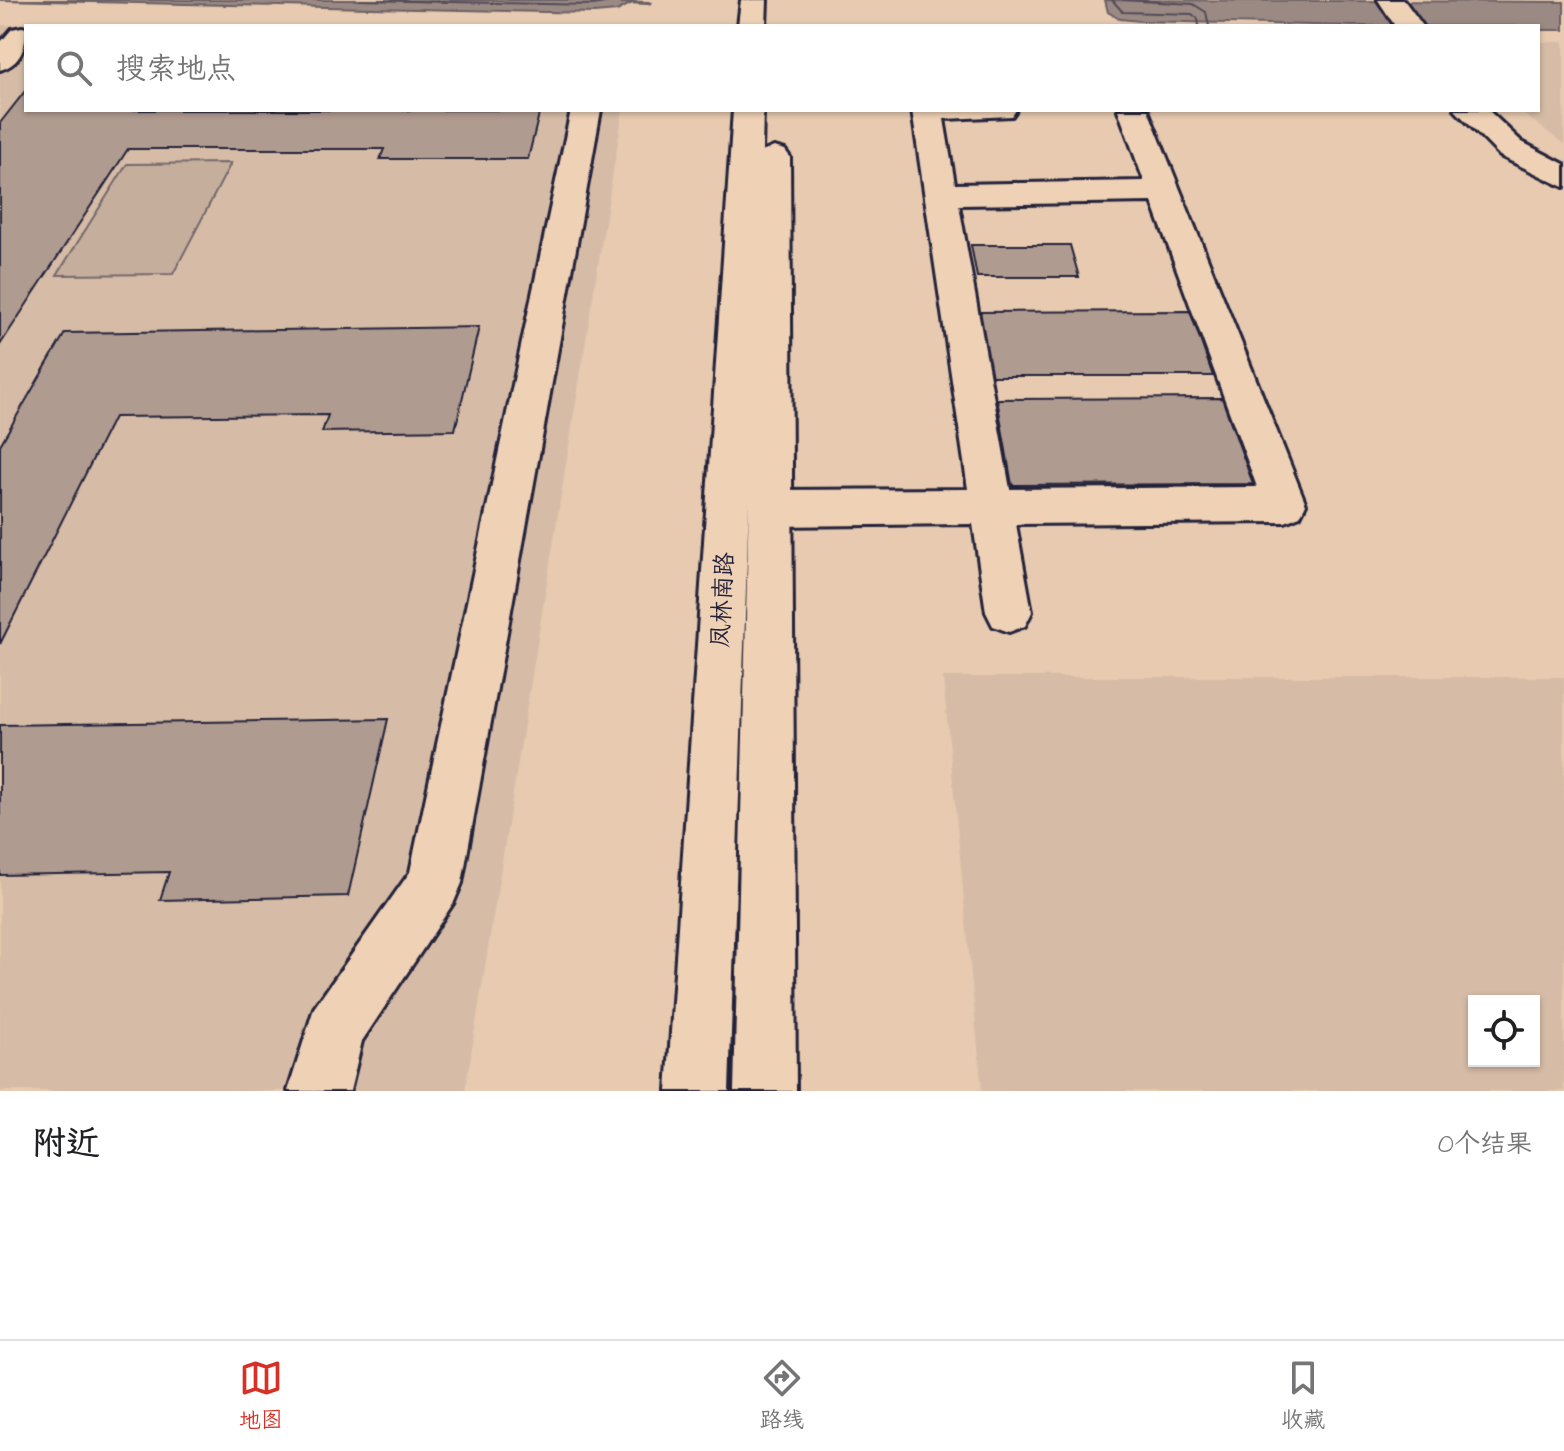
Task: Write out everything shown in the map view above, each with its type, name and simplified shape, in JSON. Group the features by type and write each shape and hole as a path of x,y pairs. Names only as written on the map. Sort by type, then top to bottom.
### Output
{"main road":[{"path":"752,24 754,0"},
{"path":"775,24 776,0"},
{"path":"1391,0 1408,24"},
{"path":"0,61 16,35"},
{"path":"319,1091 335,1029 435,883 586,112"},
{"name":"凤林南路","path":"698,1091 748,112"},
{"name":"凤林南路","path":"765,1091 775,112"},
{"path":"927,112 1009,612"},
{"path":"771,508 1285,504 1134,112"},
{"path":"1472,112 1511,149 1564,177"},
{"path":"941,195 1164,191"}],"shaded area":[{"path":"0,25 24,26 24,112 623,112 465,1091 0,1091"},
{"path":"1540,42 1564,42 1564,144 1521,112 1540,112"},
{"path":"231,163 173,274 57,275 127,164"},
{"path":"943,677 1564,677 1564,1091 982,1091"}],"water":[{"path":"0,0 634,2 617,11 594,13"},
{"path":"1105,0 1564,2 1564,30 1540,30 1540,24 1140,21 1120,19 1108,12"}],"building":[{"path":"24,93 24,112 540,112 528,159 380,159 384,149 128,149 0,345 0,123"},
{"path":"971,245 1070,245 1079,277 977,277"},
{"path":"1190,311 1213,376 989,376 978,312"},
{"path":"479,327 455,430 322,432 328,415 114,417 0,644 0,445 65,333"},
{"path":"1222,398 1253,484 1012,485 997,399"},
{"path":"388,719 348,896 160,900 169,872 0,875 0,725"}],"waterway":[{"path":"620,2 649,3"}]}
